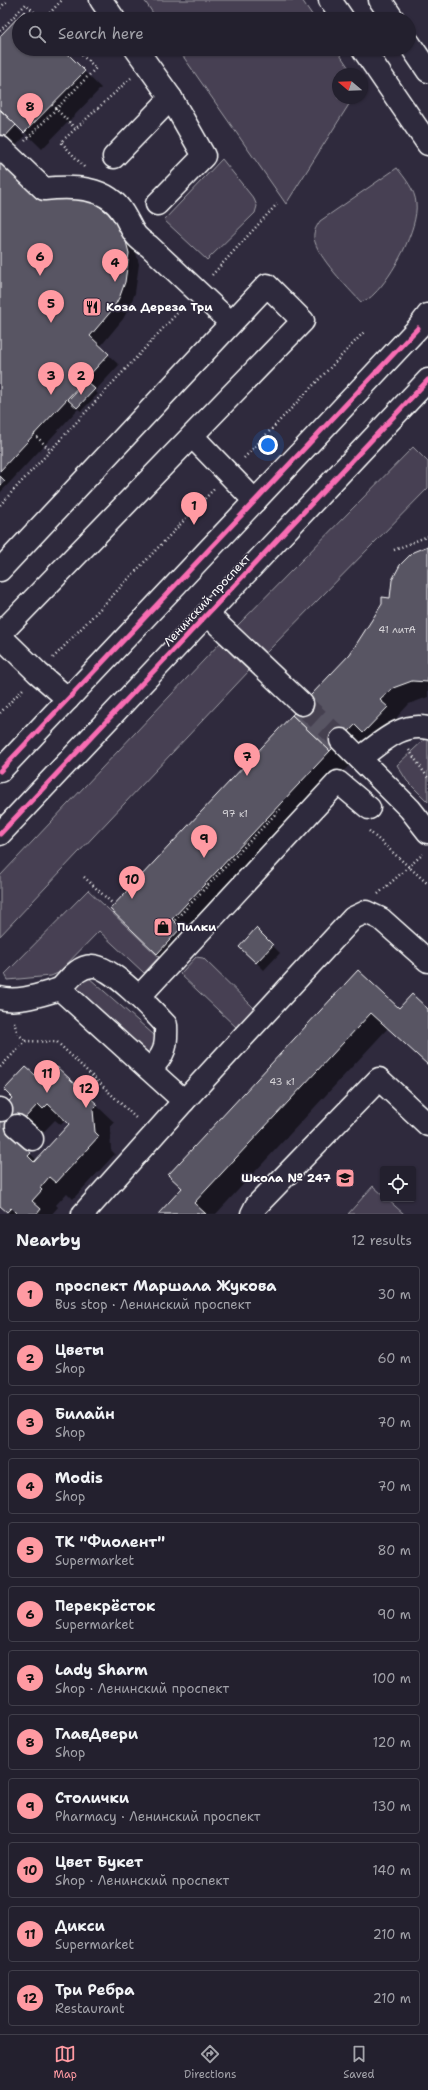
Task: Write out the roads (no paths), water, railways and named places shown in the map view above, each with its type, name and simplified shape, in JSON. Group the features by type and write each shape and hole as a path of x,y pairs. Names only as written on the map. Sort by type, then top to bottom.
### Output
{"main road":[{"path":"101,0 109,12"},
{"path":"330,0 338,12"},
{"path":"380,0 388,12"},
{"path":"416,53 428,71"},
{"path":"141,56 171,98 204,156 157,204"},
{"path":"368,56 428,144"},
{"path":"114,157 171,98"},
{"path":"10,146 44,189 78,187 105,195 122,211 137,239 150,246 231,323"},
{"path":"0,570 267,285 303,321 0,635 38,673 68,699"},
{"path":"0,772 418,328 428,315"},
{"name":"Ленинский проспект","path":"0,834 428,380"},
{"path":"192,436 255,501"},
{"path":"207,614 302,704"},
{"path":"360,758 396,732 411,726 428,728"},
{"path":"341,740 410,809 428,832"},
{"path":"139,997 338,782 368,808"},
{"path":"83,1214 155,1136 184,1101 353,918 366,912 381,919 428,961"},
{"path":"2,1002 35,996 60,989 78,970 94,965 111,972 139,997 166,1025 167,1044 161,1058 150,1070"},
{"path":"60,989 184,1101"},
{"path":"252,1214 256,1206 379,1078 428,1125"}],"tunnel":[{"path":"302,704 341,740"}],"place":[{"name":"ГлавДвери","path":"30,126"},
{"name":"Перекрёсток","path":"40,276"},
{"name":"Modis","path":"115,282"},
{"name":"Коза Дереза Три","path":"92,307"},
{"name":"ТК \"Фиолент\"","path":"51,323"},
{"name":"Билайн","path":"51,395"},
{"name":"Цветы","path":"81,395"},
{"name":"проспект Маршала Жукова","path":"194,525"},
{"name":"Lady Sharm","path":"247,776"},
{"name":"Столички","path":"204,858"},
{"name":"Цвет Букет","path":"132,899"},
{"name":"Пилки","path":"163,927"},
{"name":"Дикси","path":"47,1093"},
{"name":"Три Ребра","path":"86,1108"},
{"name":"Школа № 247","path":"345,1178"}]}
